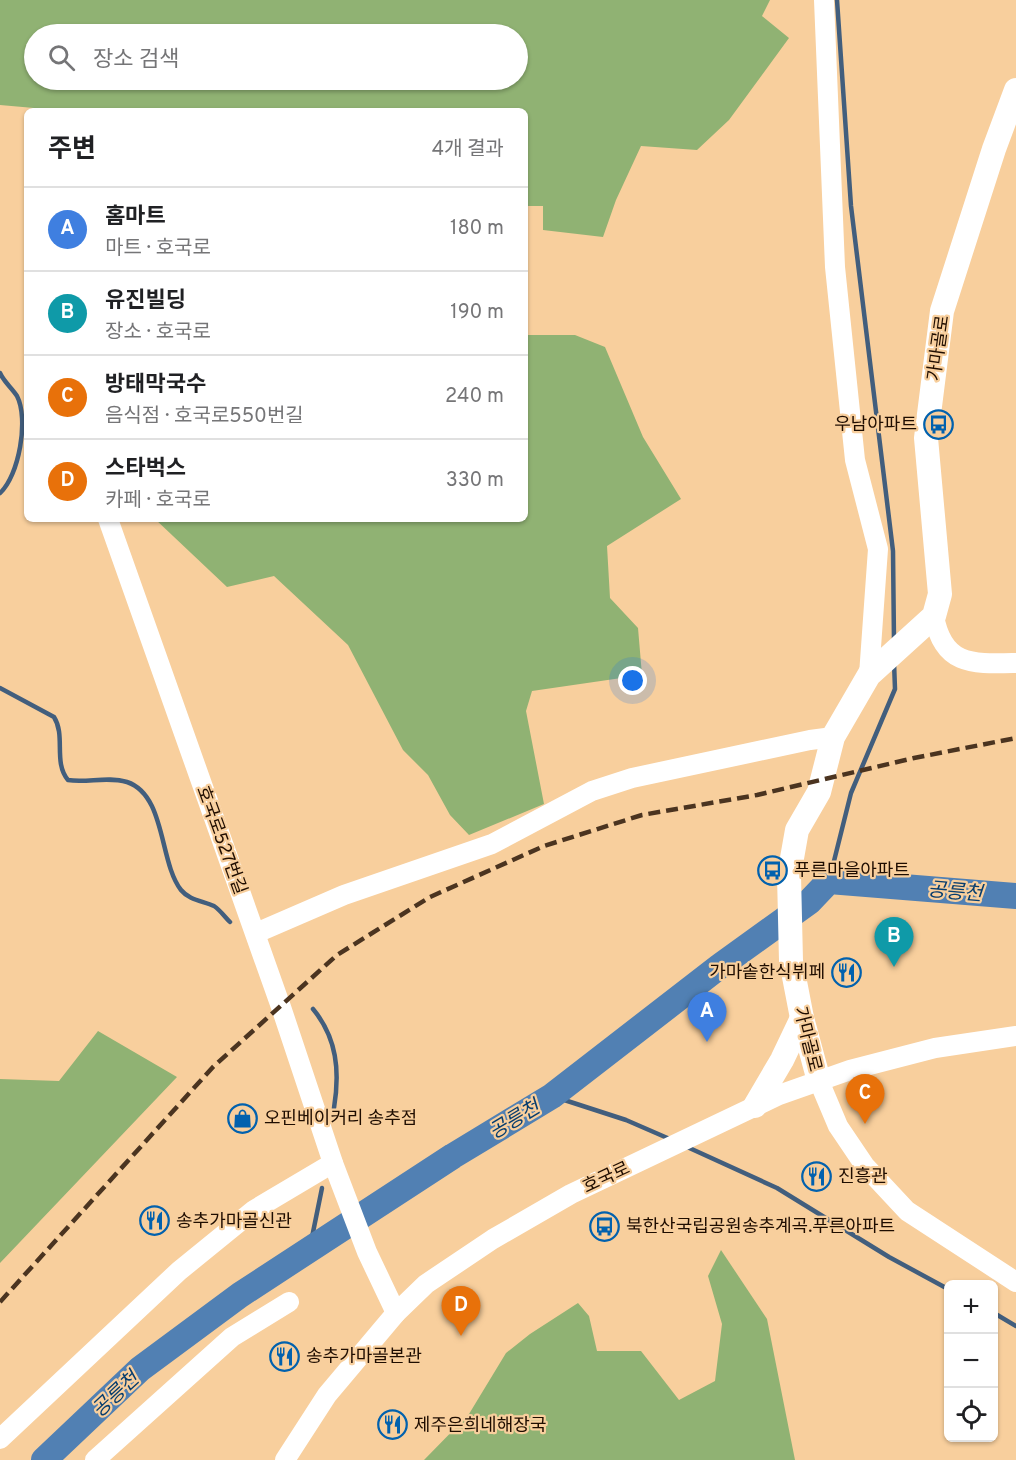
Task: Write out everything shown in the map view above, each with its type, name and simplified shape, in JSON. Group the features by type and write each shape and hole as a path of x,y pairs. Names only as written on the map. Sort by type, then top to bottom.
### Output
{"main road":[{"name":"가마골로","path":"930,619 940,594 926,438 942,311 994,149 1016,90"},
{"path":"834,738 869,675 930,619"},
{"name":"가마골로","path":"819,1081 802,1018 791,961 789,875 797,830 819,792 834,738"},
{"path":"755,1106 782,1060 802,1018"}],"street":[{"path":"824,0 835,267 855,460 878,549 869,675"},
{"name":"호국로527번길","path":"109,522 256,933 333,1163 367,1252 396,1312"},
{"name":"가마골로","path":"930,619 950,654 967,662 1016,663"},
{"path":"256,933 344,895 492,844 592,791 632,778 810,740 834,738"},
{"name":"호국로","path":"285,1460 327,1395 396,1312 426,1284 493,1239 571,1194 755,1106 819,1081 935,1048 1016,1036"},
{"path":"819,1081 838,1126 865,1166 907,1211 1016,1282"},
{"path":"0,1439 179,1271 254,1210 333,1163"},
{"path":"96,1460 232,1337 289,1302"}],"green space":[{"path":"0,0 770,0 762,16 789,38 729,120 697,150 641,146 616,200 603,237 543,230 543,206 528,206 528,108 34,108 0,105"},
{"path":"528,335 575,335 605,347 643,437 681,499 607,546 610,598 638,628 642,675 532,691 526,711 544,804 469,835 450,815 428,775 403,750 348,645 274,576 227,587 158,522 528,522"},
{"path":"98,1031 177,1077 0,1263 0,1079 59,1081"},
{"path":"721,1250 767,1319 795,1460 424,1460 469,1414 506,1353 530,1334 578,1303 589,1316 597,1351 641,1351 679,1400 715,1381 722,1324 708,1276"}],"waterway":[{"path":"837,0 851,206 893,551 894,642"},
{"path":"0,373 17,396 22,418 17,461 7,485 0,493"},
{"path":"829,881 851,793 895,689 894,662"},
{"path":"0,688 54,717 59,732 61,765 68,780 120,780 140,789 149,800 174,878 181,890 192,898 214,906 230,922"},
{"name":"공릉천","path":"44,1460 140,1369 240,1295 453,1156 552,1096 720,966 809,902 829,881 1016,896"},
{"path":"313,1009 327,1032 335,1056 337,1081 334,1108"},
{"path":"552,1096 626,1120 672,1140"},
{"path":"685,1146 777,1188 889,1257 944,1287"},
{"path":"309,1252 322,1188"},
{"path":"998,1315 1016,1326"}],"railway":[{"path":"0,1302 213,1067 337,955 430,897 544,846 642,815 757,795 914,758 1016,738"}],"place":[{"name":"우남아파트","path":"938,424"},
{"name":"푸른마을아파트","path":"773,870"},
{"name":"유진빌딩","path":"894,967"},
{"name":"가마솥한식뷔페","path":"846,972"},
{"name":"홈마트","path":"707,1042"},
{"name":"오핀베이커리 송추점","path":"243,1118"},
{"name":"방태막국수","path":"865,1124"},
{"name":"진흥관","path":"817,1176"},
{"name":"송추가마골신관","path":"155,1221"},
{"name":"북한산국립공원송추계곡.푸른아파트","path":"605,1226"},
{"name":"스타벅스","path":"461,1336"},
{"name":"송추가마골본관","path":"285,1356"},
{"name":"제주은희네해장국","path":"393,1425"}]}
